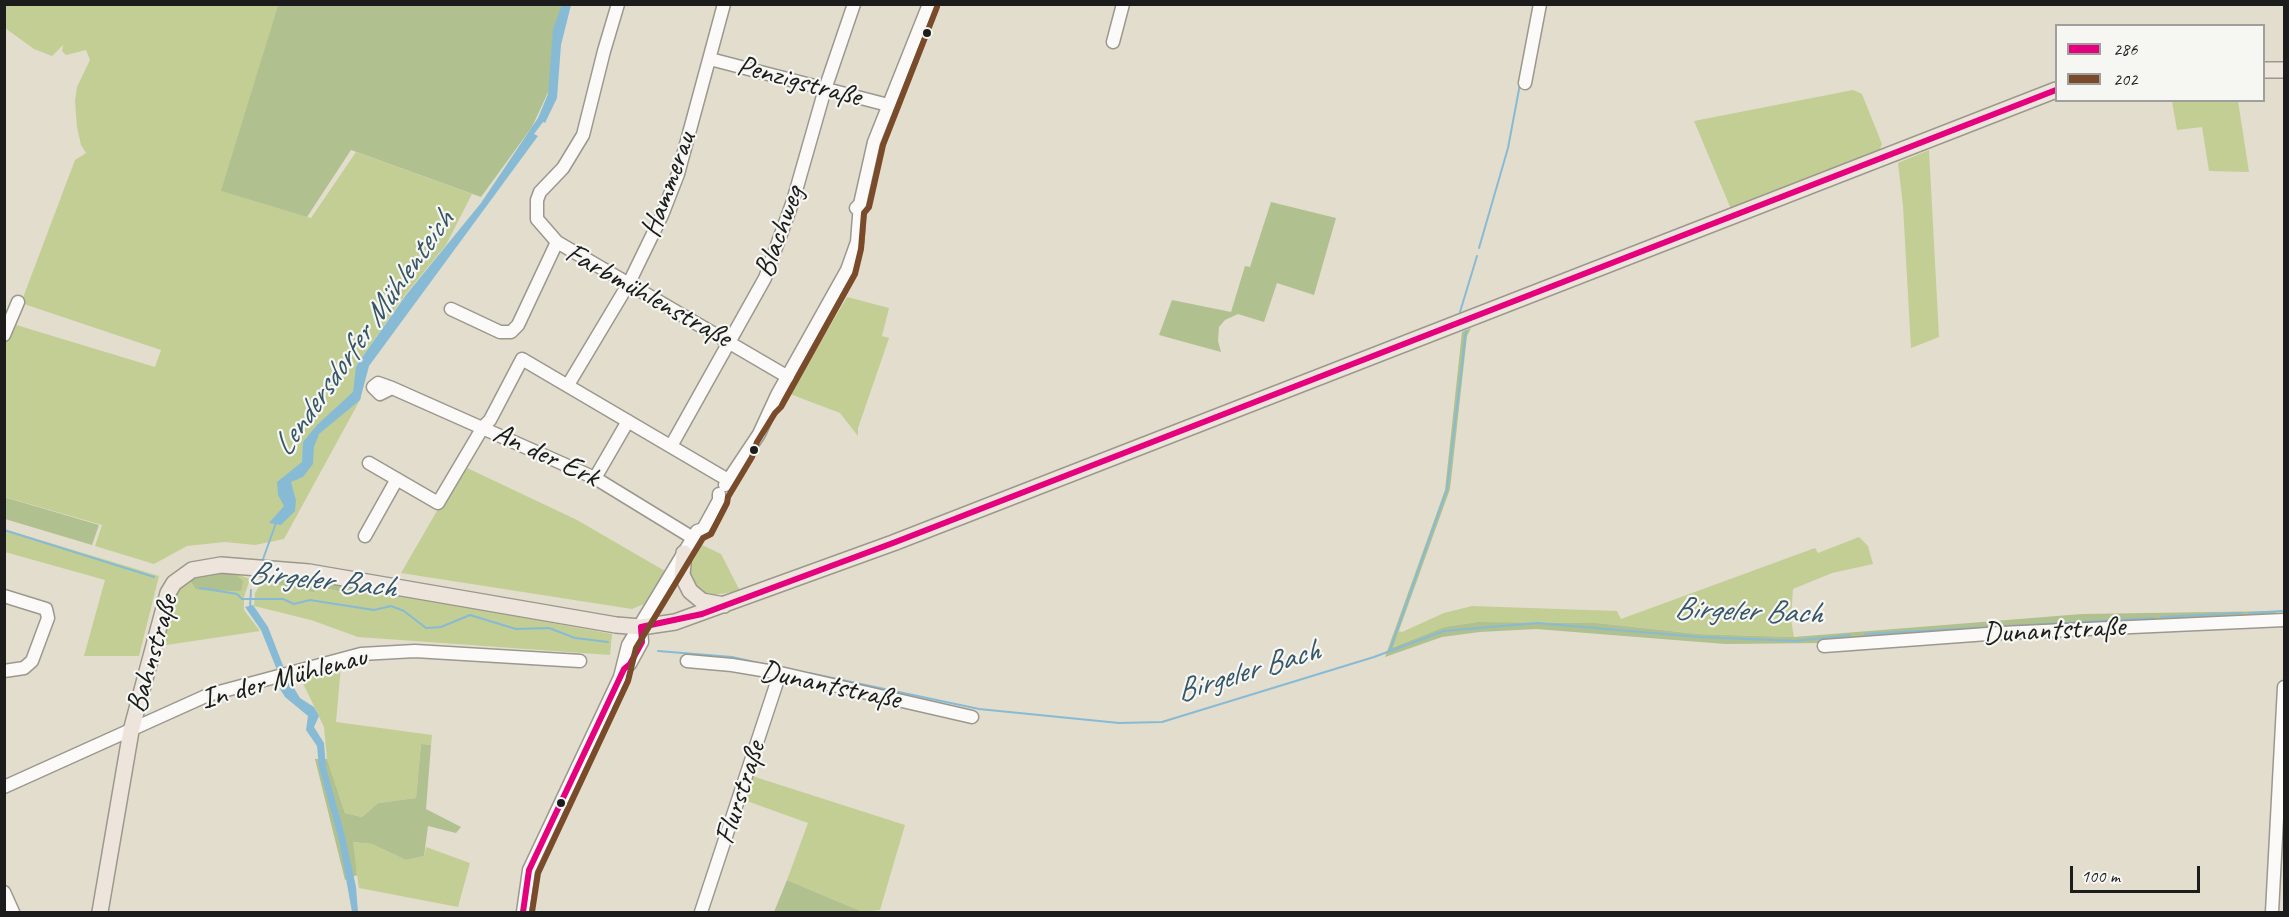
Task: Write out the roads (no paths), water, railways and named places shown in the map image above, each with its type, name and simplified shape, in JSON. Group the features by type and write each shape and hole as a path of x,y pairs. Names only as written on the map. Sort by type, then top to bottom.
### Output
{"main road":[{"name":"Bahnstraße","path":"100,912 131,731 168,592 174,583 192,570 207,565 309,572 616,625 641,627 688,618 893,543 2055,90"},
{"path":"684,553 682,575 690,591 702,601 724,605"}],"street":[{"path":"557,242 537,219 537,200 574,152 584,135 618,4"},
{"name":"Hammerau","path":"568,385 629,283 651,241 678,174 724,4"},
{"name":"Blachweg","path":"671,446 765,278 794,201 825,89 854,4"},
{"path":"523,912 529,870 624,669 630,664 642,642 641,627 695,534 703,529 719,500 719,495 744,453 759,434 773,403 847,270 852,248 855,209 860,204 874,142 929,4"},
{"path":"1113,42 1123,4"},
{"path":"1526,83 1540,4"},
{"name":"Penzigstraße","path":"710,59 888,105"},
{"name":"Farbmühlenstraße","path":"451,309 500,332 512,332 518,325 557,242 788,377"},
{"path":"4,335 18,302"},
{"path":"369,464 438,503 489,420 522,359 728,480"},
{"name":"An der Erk","path":"392,388 596,478 695,534"},
{"path":"596,478 628,421"},
{"path":"365,536 397,480"},
{"path":"4,596 46,609 48,618 32,662 24,668 4,670"},
{"name":"Dunantstraße","path":"1824,646 2001,633 2284,620"},
{"name":"In der Mühlenau","path":"4,787 208,695 361,654 399,652 580,661"},
{"name":"Dunantstraße","path":"687,661 780,673 972,717"},
{"name":"Flurstraße","path":"701,912 780,673"},
{"path":"2272,912 2284,687"},
{"path":"4,892 13,912"}],"water":[{"path":"562,5 571,5 561,45 557,98 545,123 543,122 534,134 538,136 369,366 360,400 319,434 314,447 313,464 303,477 291,482 296,500 295,511 281,525 269,523 284,506 278,495 277,482 302,462 303,442 317,425 353,392 356,366 406,295 481,203 538,118 548,94 553,29"},
{"path":"253,605 268,627 284,668 277,670 261,630 245,607"},
{"path":"289,680 300,698 314,707 319,716 314,727 324,743 326,768 344,832 356,887 358,912 352,912 339,840 319,767 317,746 306,730 308,716 285,697 280,689 280,683"}],"waterway":[{"path":"1479,248 1508,148 1520,84"},
{"path":"1460,312 1477,256"},
{"path":"1390,650 1447,489 1466,331"},
{"name":"Lendersdorfer Mühlenteich","path":"262,562 276,523"},
{"name":"Birgeler Bach","path":"4,530 154,577"},
{"name":"Birgeler Bach","path":"200,588 237,594 242,599 283,599 294,604 310,600 374,610 391,606 404,611 426,628 441,627 470,615 516,629 549,628 575,638 608,642"},
{"name":"Birgeler Bach","path":"250,608 251,590"},
{"name":"Birgeler Bach","path":"2249,613 2282,611"},
{"name":"Birgeler Bach","path":"2161,617 2242,613"},
{"name":"Birgeler Bach","path":"1865,634 2154,618"},
{"name":"Birgeler Bach","path":"809,673 979,709 1119,723 1162,722 1374,657 1444,631 1537,623 1699,637 1795,641 1850,635"},
{"name":"Birgeler Bach","path":"658,651 732,657 768,665"}]}
